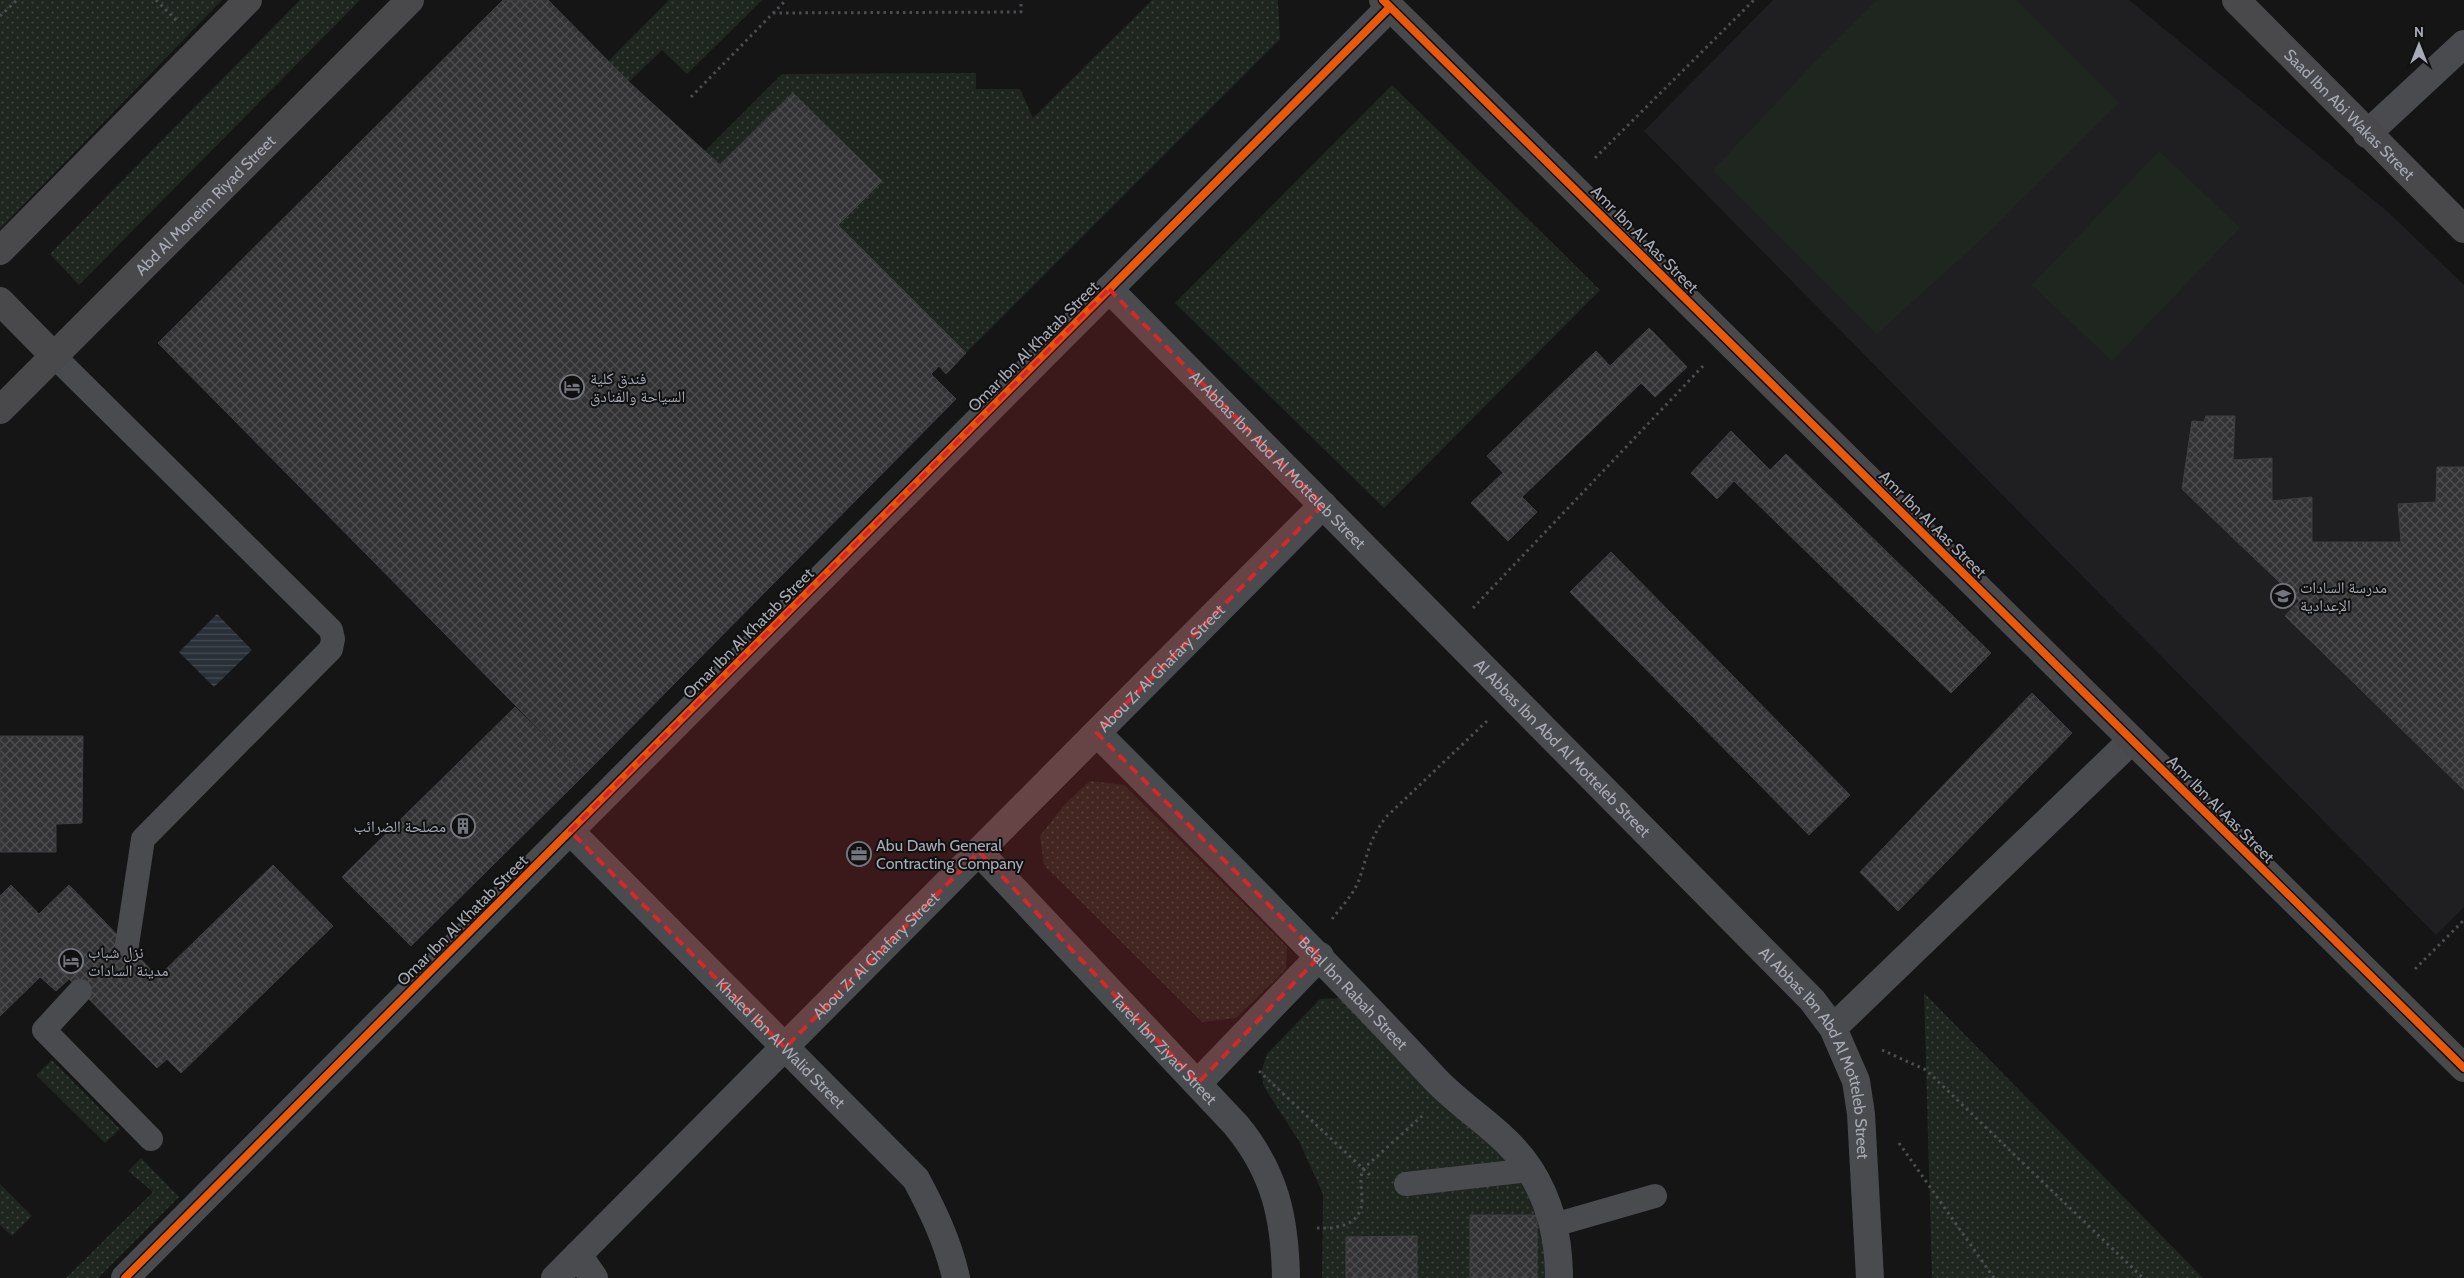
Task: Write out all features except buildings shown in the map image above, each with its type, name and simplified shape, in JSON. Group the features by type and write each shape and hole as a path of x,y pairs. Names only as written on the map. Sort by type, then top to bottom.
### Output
{"street":[{"path":"0,251 248,0"},
{"name":"Abd Al Moneim Riyad Street","path":"0,410 410,0"},
{"name":"Saad Ibn Abi Wakas Street","path":"2236,0 2367,134 2464,229"},
{"name":"Amr Ibn Al Aas Street","path":"1390,2 1569,184 2464,1068"},
{"name":"Omar Ibn Al Khatab Street","path":"125,1278 1109,289 1390,2"},
{"path":"2367,134 2464,44"},
{"name":"Al Abbas Ibn Abd Al Motteleb Street","path":"1109,289 1812,1000 1834,1028 1856,1081 1861,1114 1870,1278"},
{"path":"0,300 54,356"},
{"name":"Abou Zr Al Ghafary Street","path":"555,1278 1322,505"},
{"name":"Belal Ibn Rabah Street","path":"1097,733 1314,950 1448,1092 1511,1146 1530,1170 1545,1198 1554,1225 1559,1254 1559,1278"},
{"path":"1834,1028 2132,740"},
{"name":"Khaled Ibn Al Walid Street","path":"570,831 916,1179 936,1216 951,1256 956,1278"},
{"name":"Tarek Ibn Ziyad Street","path":"979,852 1198,1083 1252,1144 1275,1190 1283,1228 1286,1278"},
{"path":"1198,1083 1234,1046 1314,950"},
{"path":"578,1255 594,1278"}],"lane":[{"path":"54,356 330,630 333,639 331,650 143,839 127,945"},
{"path":"80,991 44,1030 151,1139"},
{"path":"1406,1184 1530,1170"},
{"path":"1554,1225 1655,1196"}],"path":[{"path":"0,16 17,0"},
{"path":"691,97 786,0"},
{"path":"774,13 1021,12 1021,0"},
{"path":"1569,184 1754,0"},
{"path":"1449,633 1727,340"},
{"path":"1314,950 1349,899 1360,879 1365,856 1373,835 1386,817 1512,697"},
{"path":"2390,994 2464,920"},
{"path":"1834,1028 1926,1070 2143,1278"},
{"path":"1234,1046 1375,1179 1390,1184 1406,1184"},
{"path":"1283,1228 1337,1229 1350,1222 1358,1213 1362,1203 1360,1182 1363,1169 1448,1092"},
{"path":"1894,1136 1994,1278"}],"highlighted area":[{"path":"1109,289 1323,505 1097,733 1320,956 1198,1083 979,852 785,1048 570,831"}],"shaded area":[{"path":"0,0 222,0 0,229"},
{"path":"300,0 360,0 79,285 50,254"},
{"path":"669,0 762,0 687,74 662,50 629,82 608,61"},
{"path":"1152,0 1278,0 1280,39 966,353 838,225 882,181 793,93 720,165 705,151 782,74 976,73 976,89 1020,89 1033,118"},
{"name":"مدرسة السادات الإعدادية","path":"1773,0 2129,0 2388,212 2464,285 2464,907 2436,935 1644,131"},
{"path":"1877,0 2016,0 2119,103 1987,234 1877,334 1713,170 1815,62"},
{"path":"1392,85 1600,290 1384,508 1175,303"},
{"path":"2159,151 2240,228 2112,361 2032,285"},
{"path":"217,614 252,650 214,687 179,652"},
{"path":"1090,781 1124,785 1287,947 1286,969 1236,1018 1202,1022 1044,865 1040,836 1065,804"},
{"path":"1924,993 2203,1278 1932,1278"},
{"path":"1345,998 1525,1161 1559,1278 1322,1278 1323,1194 1299,1141 1264,1087 1261,1073 1267,1054 1320,999"},
{"path":"52,1060 120,1129 105,1143 36,1075"},
{"path":"141,1158 179,1197 98,1278 66,1278 153,1192 128,1171"},
{"path":"0,1184 32,1216 12,1236 0,1225"}],"cycle path":[{"path":"1383,0 2464,1068"},
{"path":"125,1278 1390,7"}],"place":[{"name":"فندق كلية السياحة والفنادق","path":"572,387"},
{"name":"مدرسة السادات الإعدادية","path":"2283,596"},
{"name":"مصلحة الضرائب","path":"463,826"},
{"name":"Abu Dawh General Contracting Company","path":"859,854"},
{"name":"نزل شباب مدينة السادات","path":"71,961"}]}
